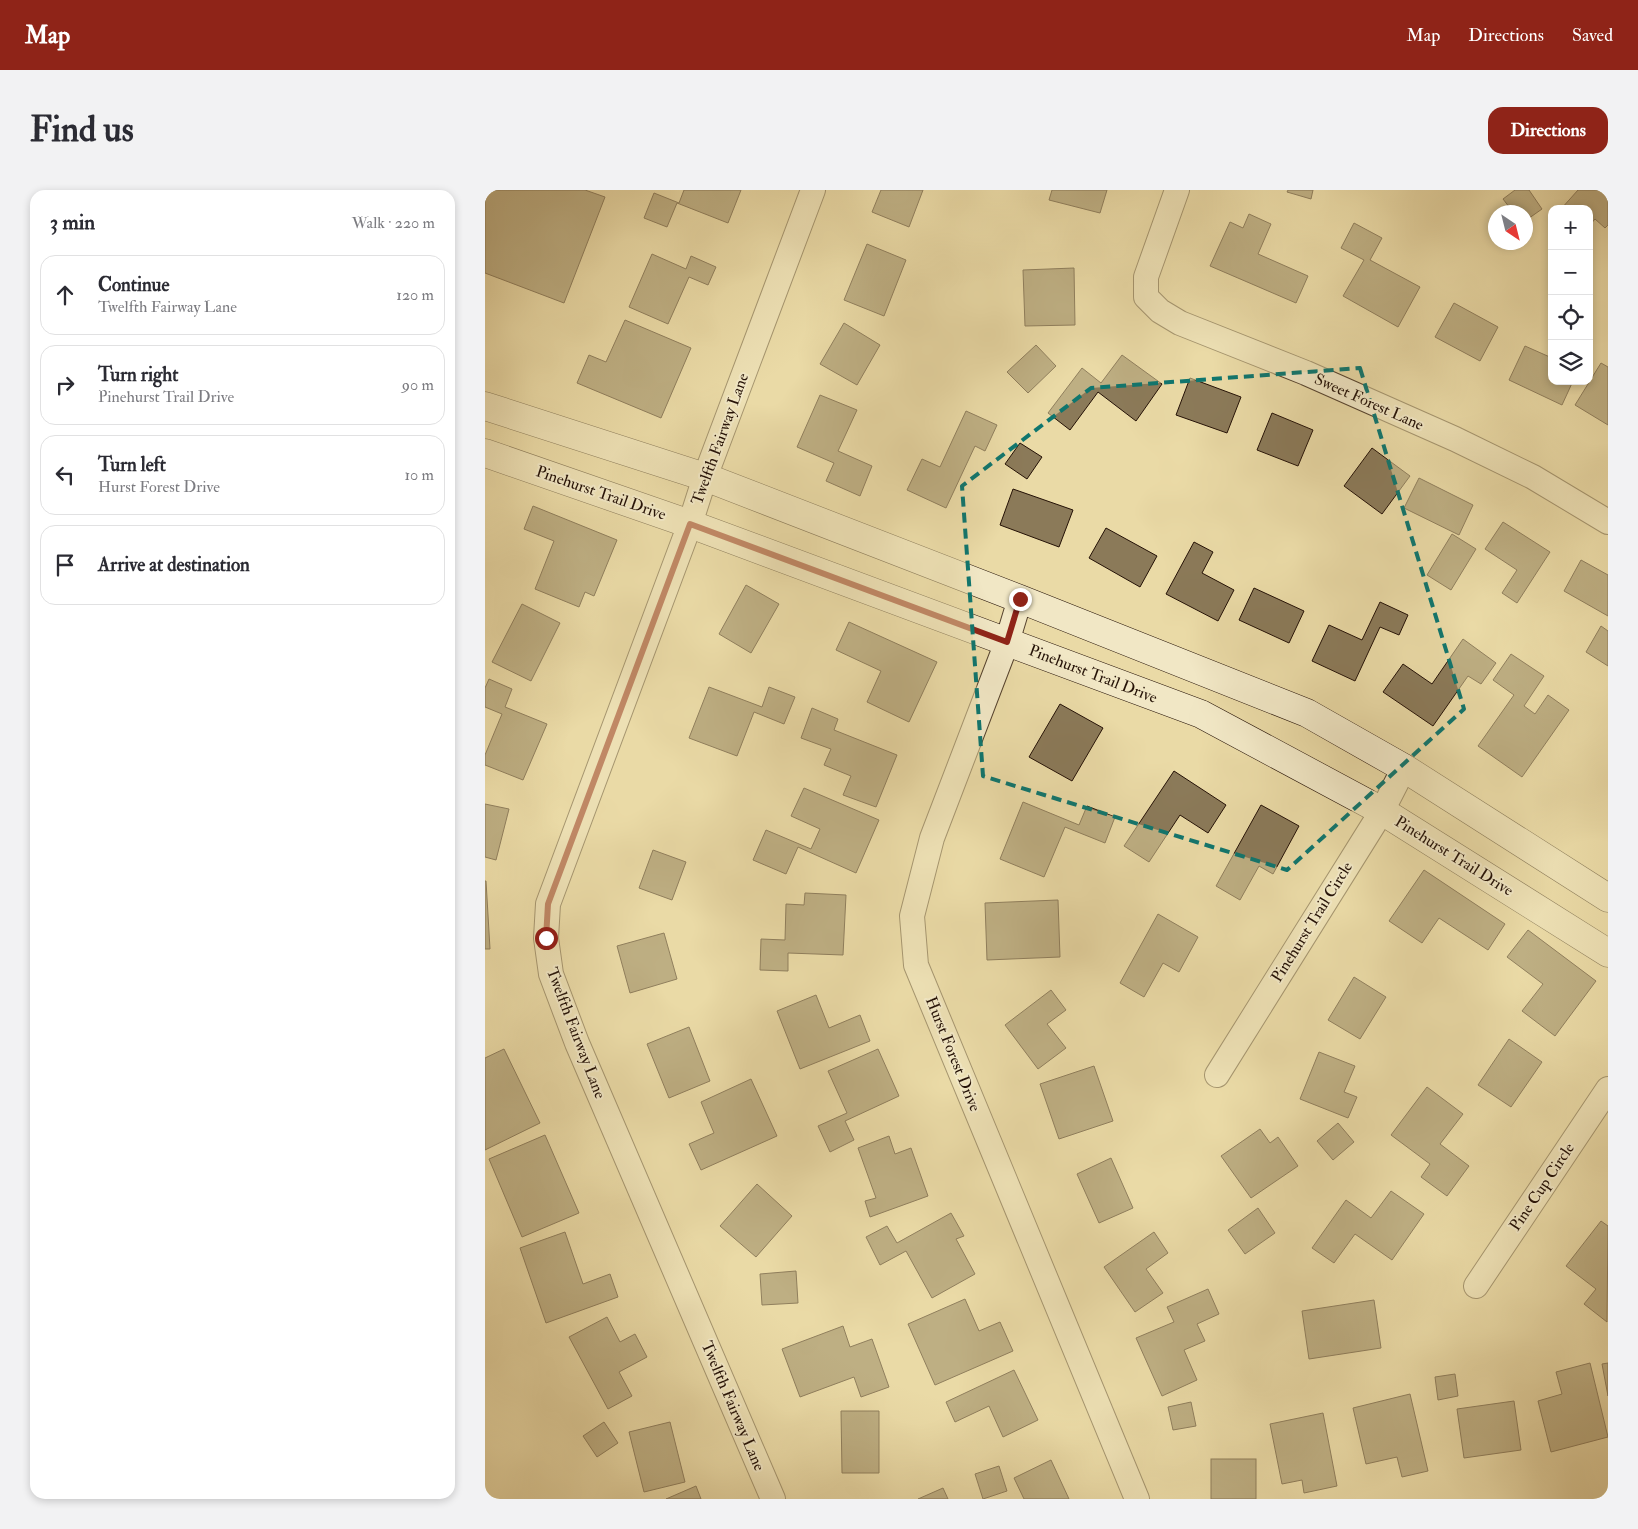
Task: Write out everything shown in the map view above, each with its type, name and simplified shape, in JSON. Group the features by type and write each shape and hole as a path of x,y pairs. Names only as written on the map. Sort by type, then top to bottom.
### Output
{"street":[{"name":"Twelfth Fairway Lane","path":"773,1499 577,1043 551,974 546,938 548,904 813,190"},
{"name":"Sweet Forest Lane","path":"1177,190 1146,277 1146,297 1160,311 1180,323 1306,373 1455,440 1533,477 1608,522"},
{"path":"485,406 705,478 1020,599 1307,713 1404,768 1608,898"},
{"name":"Pinehurst Trail Drive","path":"485,454 690,524 1201,714 1381,811 1608,953"},
{"name":"Hurst Forest Drive","path":"1020,599 1007,642 932,838 912,916 916,965 1137,1499"},
{"name":"Pinehurst Trail Circle","path":"1217,1075 1381,811 1404,768"},
{"name":"Pine Cup Circle","path":"1477,1286 1608,1089"}],"highlighted area":[{"path":"1360,368 1464,709 1287,870 983,776 962,486 1091,388"}],"building":[{"path":"485,190 585,190 605,197 564,303 485,273"},
{"path":"684,190 741,190 728,223 677,203 667,227 644,218 654,193 679,203"},
{"path":"881,190 923,190 909,227 872,212"},
{"path":"1052,190 1107,190 1100,213 1049,200"},
{"path":"1288,190 1313,190 1311,199 1287,192"},
{"path":"1515,190 1529,190 1542,209 1533,215 1533,205 1508,205 1503,199"},
{"path":"1578,190 1608,190 1608,225 1605,228 1595,219 1593,221 1593,205 1565,205"},
{"path":"1249,214 1271,224 1258,254 1308,276 1296,303 1210,266 1230,222 1243,228"},
{"path":"1354,223 1382,238 1370,260 1420,287 1398,327 1343,296 1364,260 1341,248"},
{"path":"867,244 906,260 884,316 844,300"},
{"path":"652,254 686,269 691,256 716,267 708,285 689,277 668,324 629,307"},
{"path":"1074,268 1075,325 1025,326 1023,270"},
{"path":"1454,303 1498,327 1480,361 1435,337"},
{"path":"625,320 691,348 661,418 577,383 589,355 606,362"},
{"path":"844,323 880,345 857,385 820,364"},
{"path":"1036,345 1056,366 1028,393 1007,372"},
{"path":"1525,346 1548,356 1548,385 1571,385 1562,405 1509,380"},
{"path":"1122,355 1162,384 1136,421 1098,392 1070,430 1048,413 1082,368 1101,383"},
{"path":"1601,363 1608,367 1608,425 1575,405 1587,385 1593,385 1593,376"},
{"path":"1190,378 1241,397 1227,433 1176,415"},
{"path":"820,395 857,410 838,451 872,466 860,496 826,481 834,463 797,447"},
{"path":"966,411 997,425 985,451 975,446 946,508 907,490 922,459 940,467"},
{"path":"1272,413 1313,430 1298,466 1257,450"},
{"path":"1020,443 1042,457 1027,479 1005,464"},
{"path":"1372,448 1410,476 1382,514 1344,486"},
{"path":"1419,478 1473,505 1459,535 1404,508"},
{"path":"1013,489 1073,510 1059,547 1000,525"},
{"path":"533,506 617,540 594,596 585,592 579,607 535,589 554,541 524,529"},
{"path":"1503,522 1550,552 1517,603 1502,593 1517,570 1485,549"},
{"path":"1106,528 1157,556 1140,587 1089,558"},
{"path":"1452,534 1476,549 1451,590 1427,575"},
{"path":"1194,542 1213,552 1202,573 1234,590 1218,621 1166,594"},
{"path":"1581,560 1608,575 1608,616 1564,591"},
{"path":"746,585 779,604 751,653 719,634"},
{"path":"1254,588 1304,611 1289,643 1239,620"},
{"path":"1380,602 1408,615 1399,635 1380,627 1355,681 1312,661 1329,625 1362,640"},
{"path":"522,604 560,623 531,681 492,662"},
{"path":"849,622 937,662 909,722 867,702 881,671 836,650"},
{"path":"1601,626 1608,631 1608,666 1586,652"},
{"path":"1463,639 1496,663 1481,684 1468,676 1433,726 1383,692 1403,664 1432,684"},
{"path":"1511,654 1544,676 1524,706 1535,714 1548,695 1569,710 1522,777 1478,746 1514,695 1493,680"},
{"path":"489,679 512,689 505,707 547,724 523,780 485,765 485,755 502,714 485,707 485,688"},
{"path":"709,687 762,707 769,687 795,697 784,724 754,712 737,756 689,738"},
{"path":"1060,704 1103,728 1072,781 1029,757"},
{"path":"812,708 838,719 834,730 897,755 876,807 843,795 851,776 824,765 831,749 801,738"},
{"path":"1174,771 1226,805 1208,833 1180,815 1149,862 1124,846"},
{"path":"804,788 879,820 856,873 798,847 786,874 753,860 766,830 811,849 820,829 791,816"},
{"path":"1023,802 1079,825 1087,806 1115,817 1105,843 1065,827 1044,877 1000,859"},
{"path":"485,804 509,809 496,860 485,857"},
{"path":"1261,805 1299,826 1273,874 1259,866 1240,900 1216,886"},
{"path":"653,850 686,862 672,900 639,888"},
{"path":"1424,870 1505,924 1488,950 1439,918 1422,943 1389,921"},
{"path":"486,881 490,949 485,949"},
{"path":"805,893 846,895 843,955 788,953 788,971 760,970 761,939 785,940 786,904 804,905"},
{"path":"1058,900 1060,957 987,960 985,903"},
{"path":"1158,914 1198,937 1179,972 1163,963 1144,997 1120,983"},
{"path":"1528,930 1596,981 1555,1036 1522,1011 1543,984 1507,957"},
{"path":"664,933 677,979 630,993 617,946"},
{"path":"1354,977 1386,997 1360,1039 1328,1020"},
{"path":"1051,990 1066,1010 1047,1024 1066,1048 1038,1069 1005,1025"},
{"path":"816,995 829,1028 860,1015 870,1041 800,1069 777,1011"},
{"path":"689,1027 710,1081 669,1098 647,1044"},
{"path":"1509,1039 1542,1062 1511,1107 1478,1085"},
{"path":"504,1049 540,1123 485,1150 485,1058"},
{"path":"878,1049 899,1096 845,1121 854,1140 830,1152 818,1126 847,1113 828,1071"},
{"path":"1319,1052 1355,1066 1344,1092 1357,1097 1348,1118 1300,1099"},
{"path":"1094,1066 1113,1121 1059,1139 1040,1084"},
{"path":"751,1079 777,1136 701,1170 689,1144 714,1133 701,1102"},
{"path":"1427,1087 1463,1114 1440,1144 1469,1166 1447,1196 1421,1177 1430,1164 1391,1135"},
{"path":"1338,1123 1354,1142 1333,1160 1317,1141"},
{"path":"1260,1129 1270,1143 1278,1137 1298,1166 1251,1198 1221,1156"},
{"path":"545,1135 579,1213 522,1237 489,1159"},
{"path":"889,1136 895,1154 911,1148 928,1196 870,1217 865,1201 876,1198 858,1148"},
{"path":"1111,1158 1133,1208 1099,1223 1077,1174"},
{"path":"757,1184 792,1216 756,1257 720,1226"},
{"path":"1391,1191 1424,1214 1392,1260 1355,1234 1334,1263 1312,1248 1346,1200 1371,1218"},
{"path":"1258,1208 1275,1233 1245,1254 1228,1230"},
{"path":"951,1213 964,1236 956,1239 975,1274 932,1298 906,1251 880,1265 866,1237 887,1226 897,1243"},
{"path":"1601,1221 1608,1226 1607,1322 1584,1304 1596,1289 1566,1266"},
{"path":"565,1232 583,1284 610,1274 618,1297 546,1323 520,1248"},
{"path":"1154,1232 1168,1253 1146,1269 1163,1293 1135,1312 1104,1267"},
{"path":"796,1271 798,1303 762,1305 760,1274"},
{"path":"1208,1289 1219,1314 1197,1324 1205,1341 1184,1350 1197,1380 1162,1396 1136,1338 1174,1322 1167,1307"},
{"path":"965,1299 979,1331 1000,1322 1013,1351 935,1385 908,1324"},
{"path":"1374,1300 1381,1348 1309,1359 1302,1311"},
{"path":"607,1317 620,1342 635,1334 647,1357 619,1372 632,1396 608,1409 569,1337"},
{"path":"843,1326 850,1347 872,1339 889,1387 861,1397 854,1377 800,1397 782,1349"},
{"path":"1590,1363 1608,1437 1551,1452 1538,1401 1562,1394 1556,1372"},
{"path":"1608,1363 1608,1396 1602,1364"},
{"path":"1014,1370 1038,1420 1003,1437 989,1406 955,1422 946,1402"},
{"path":"1455,1374 1458,1396 1438,1400 1435,1377"},
{"path":"1410,1394 1428,1471 1402,1477 1397,1457 1366,1464 1353,1408"},
{"path":"1514,1401 1521,1450 1464,1458 1457,1409"},
{"path":"1191,1402 1196,1426 1173,1430 1168,1407"},
{"path":"841,1411 879,1411 879,1473 842,1473"},
{"path":"1323,1413 1337,1486 1304,1493 1302,1480 1282,1484 1270,1424"},
{"path":"604,1422 618,1443 597,1457 583,1436"},
{"path":"670,1422 685,1482 644,1492 629,1432"},
{"path":"1211,1459 1256,1459 1256,1499 1211,1499"},
{"path":"1051,1460 1069,1499 1024,1499 1014,1478"},
{"path":"999,1466 1007,1491 983,1499 975,1474"},
{"path":"696,1486 701,1499 666,1499"},
{"path":"943,1488 948,1499 918,1499"}],"route":[{"path":"546,938 548,904 690,524 1007,642 1020,599"}]}
